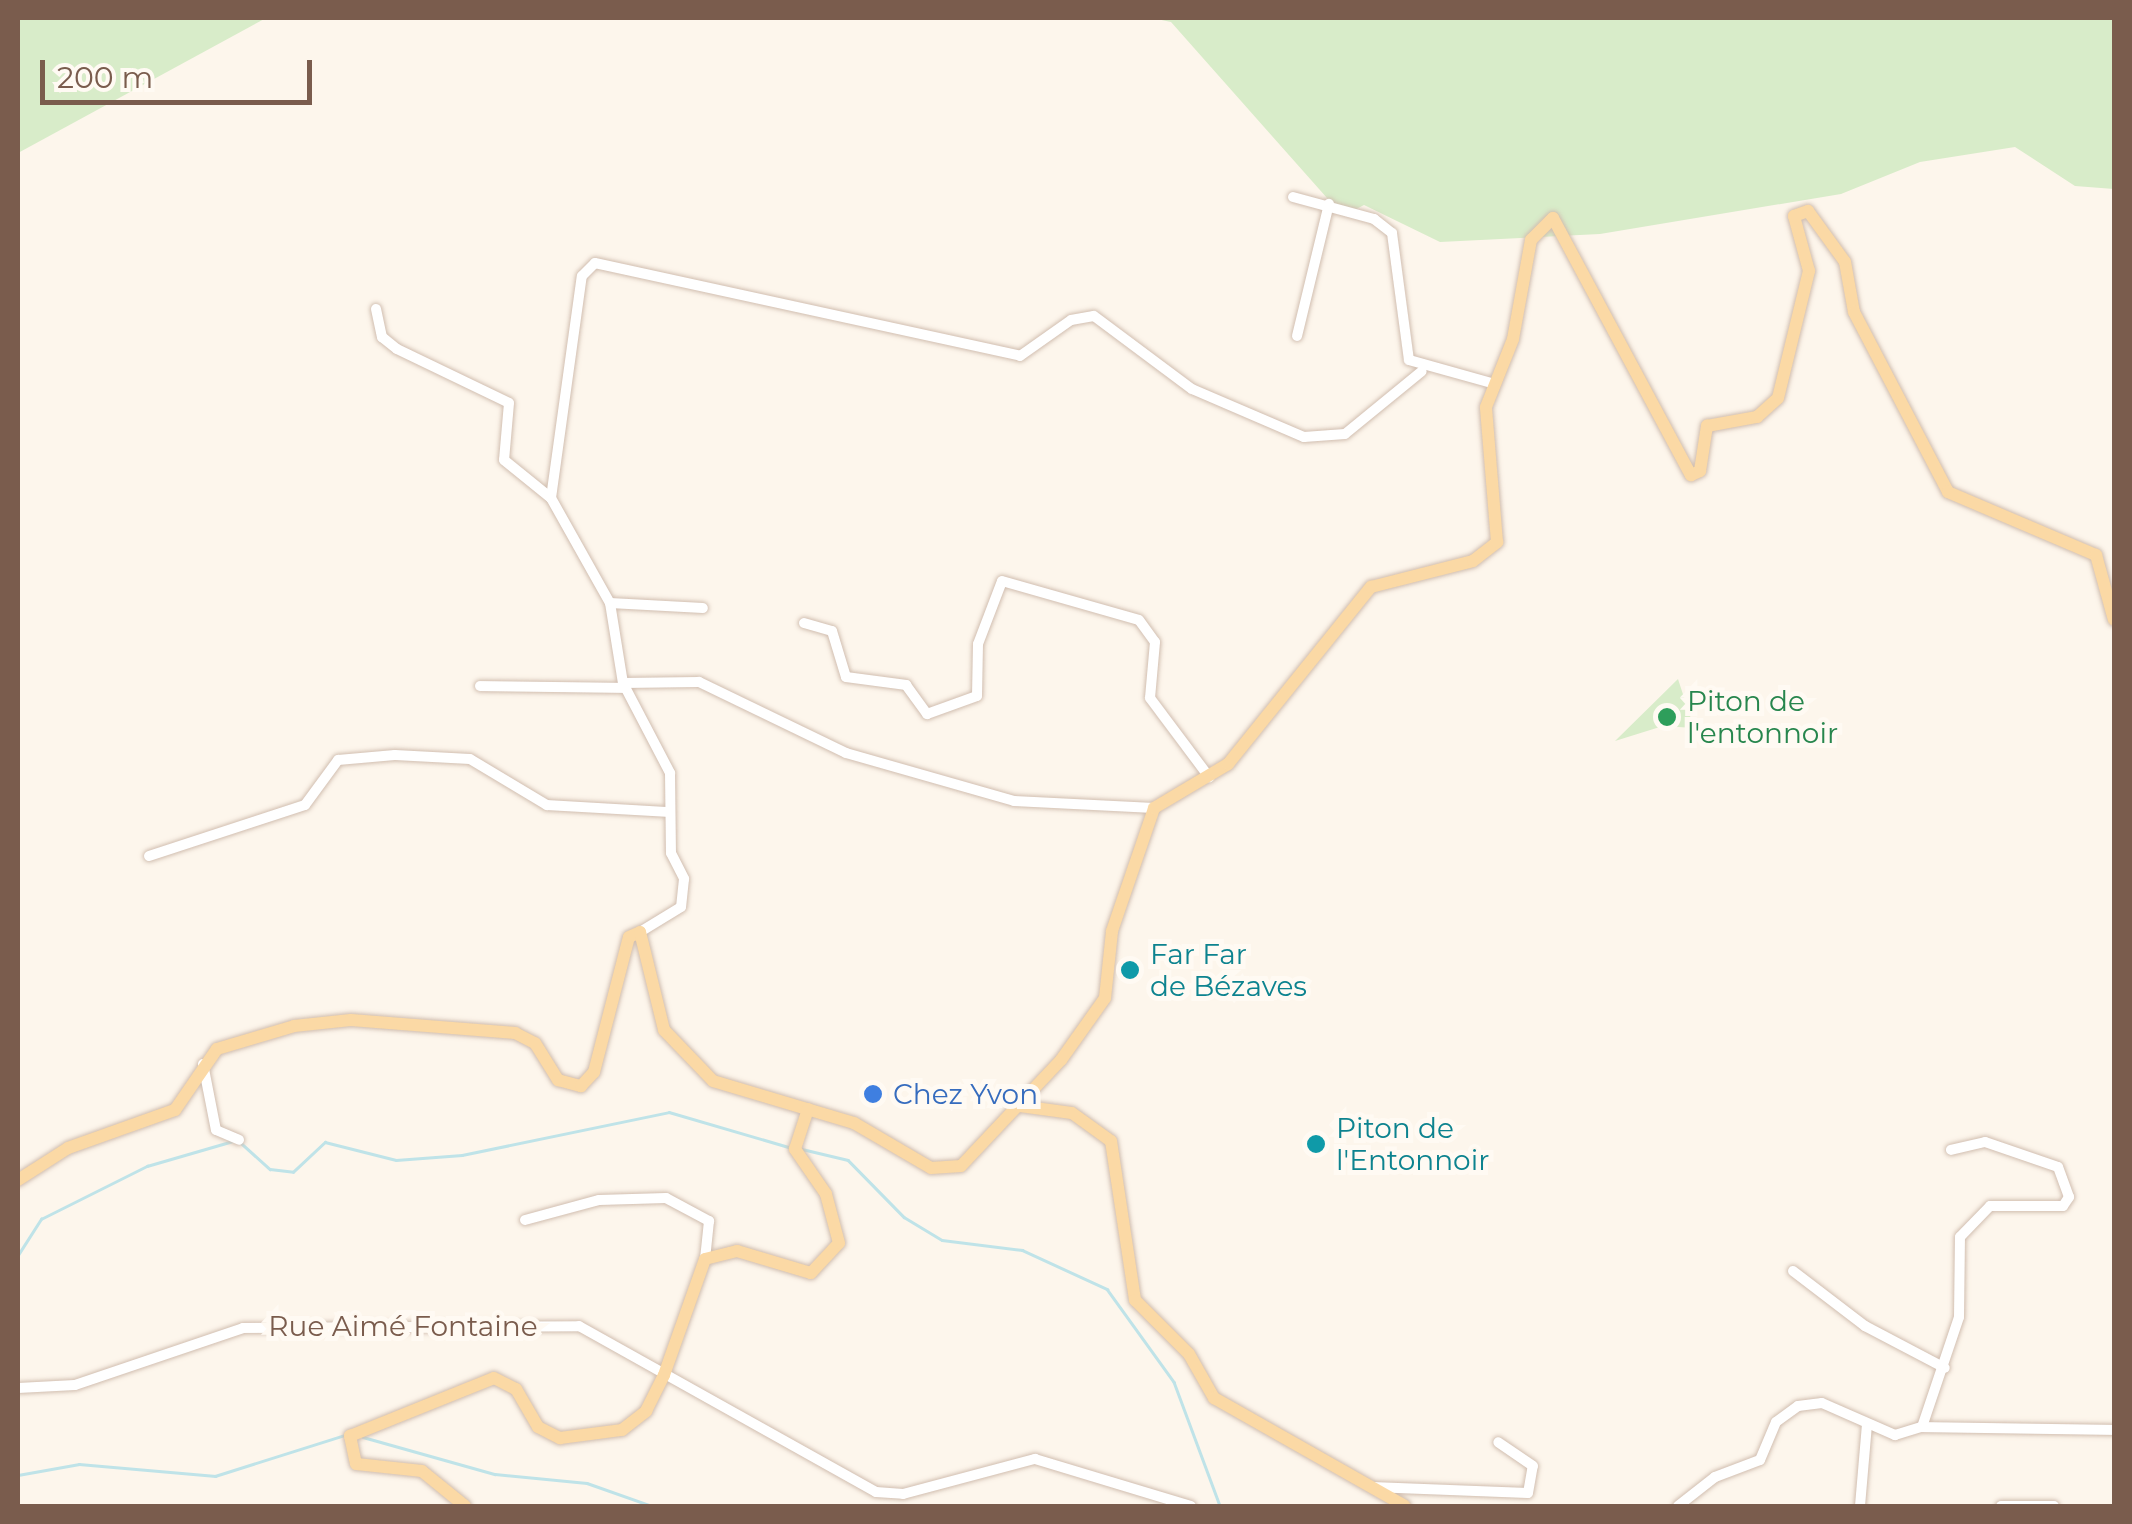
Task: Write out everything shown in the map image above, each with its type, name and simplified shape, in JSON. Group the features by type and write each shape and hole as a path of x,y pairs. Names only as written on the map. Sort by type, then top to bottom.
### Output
{"main road":[{"path":"18,1180 68,1148 175,1110 202,1063 262,1032 351,1020 515,1033 536,1043 558,1080 581,1086 594,1072 630,937 640,932 659,1020 676,1044 728,1092 806,1114 940,1170 961,1166 1020,1106 1106,998 1112,931 1154,808 1209,777 1372,587 1473,561 1498,542 1486,407 1532,240 1553,218 1683,470 1700,471 1706,426 1757,417 1778,398 1809,271 1794,216 1808,211 1845,262 1854,312 1948,492 2096,555 2114,620"},
{"path":"1020,1106 1072,1113 1111,1141 1136,1300 1189,1354 1214,1398 1405,1506"},
{"path":"466,1506 422,1470 356,1464 347,1449 359,1429 494,1378 516,1388 538,1426 590,1440 646,1411 664,1375 705,1259 737,1250 794,1274 826,1264 839,1243 836,1218 794,1141 806,1114"}],"street":[{"path":"1293,197 1374,218 1400,244 1395,302 1410,360 1422,371 1495,384"},
{"path":"1297,336 1329,204"},
{"path":"551,498 582,276 595,263 1020,356 1071,320 1094,316 1192,389 1304,437 1345,434 1422,371"},
{"path":"376,310 382,337 397,348 509,404 504,460 551,498 610,603 624,685 670,773 670,812 685,896 675,915 640,932"},
{"path":"804,623 832,631 846,677 906,686 927,714 977,696 978,644 1002,581 1139,620 1155,642 1150,698 1209,777"},
{"path":"610,603 702,608"},
{"path":"480,686 699,682 846,753 1014,801 1154,808"},
{"path":"149,856 304,806 338,760 470,759 547,806 670,812"},
{"path":"202,1063 216,1130 239,1140"},
{"path":"1922,1427 1960,1318 1960,1237 1977,1216 2008,1201 2063,1206 2069,1187 2058,1167 1992,1144 1951,1150"},
{"path":"526,1220 598,1200 666,1198 709,1222 705,1259"},
{"path":"1793,1270 1865,1326 1945,1368"},
{"name":"Rue Aimé Fontaine","path":"18,1388 76,1385 263,1326 579,1326 876,1492 904,1494 1035,1460 1192,1506"},
{"path":"1678,1506 1715,1477 1760,1460 1776,1422 1798,1406 1822,1403 1896,1435 1922,1427 2114,1430"},
{"path":"1860,1506 1867,1424"},
{"path":"1371,1487 1528,1493 1533,1466 1498,1442"},
{"path":"2001,1506 2054,1506"}],"green space":[{"path":"18,18 266,18 18,153"},
{"path":"1152,18 2114,18 2114,189 2075,186 2015,147 1920,162 1841,194 1600,234 1440,242 1364,205 1343,216 1171,22"},
{"name":"Piton de l'entonnoir","path":"1678,679 1694,728 1663,726 1615,741"}],"waterway":[{"path":"241,1143 270,1169 293,1172 325,1142 396,1160 462,1155 669,1112 789,1147"},
{"path":"18,1255 41,1219 147,1166 233,1141"},
{"path":"802,1149 848,1160 904,1217 942,1240 1022,1250 1107,1289 1174,1382 1220,1506"},
{"path":"18,1475 79,1464 215,1476 345,1435"},
{"path":"363,1437 495,1474 587,1483 652,1506"}],"place":[{"name":"Piton de l'entonnoir","path":"1667,717"},
{"name":"Far Far de Bézaves","path":"1130,970"},
{"name":"Chez Yvon","path":"873,1094"},
{"name":"Piton de l'Entonnoir","path":"1316,1144"}]}
